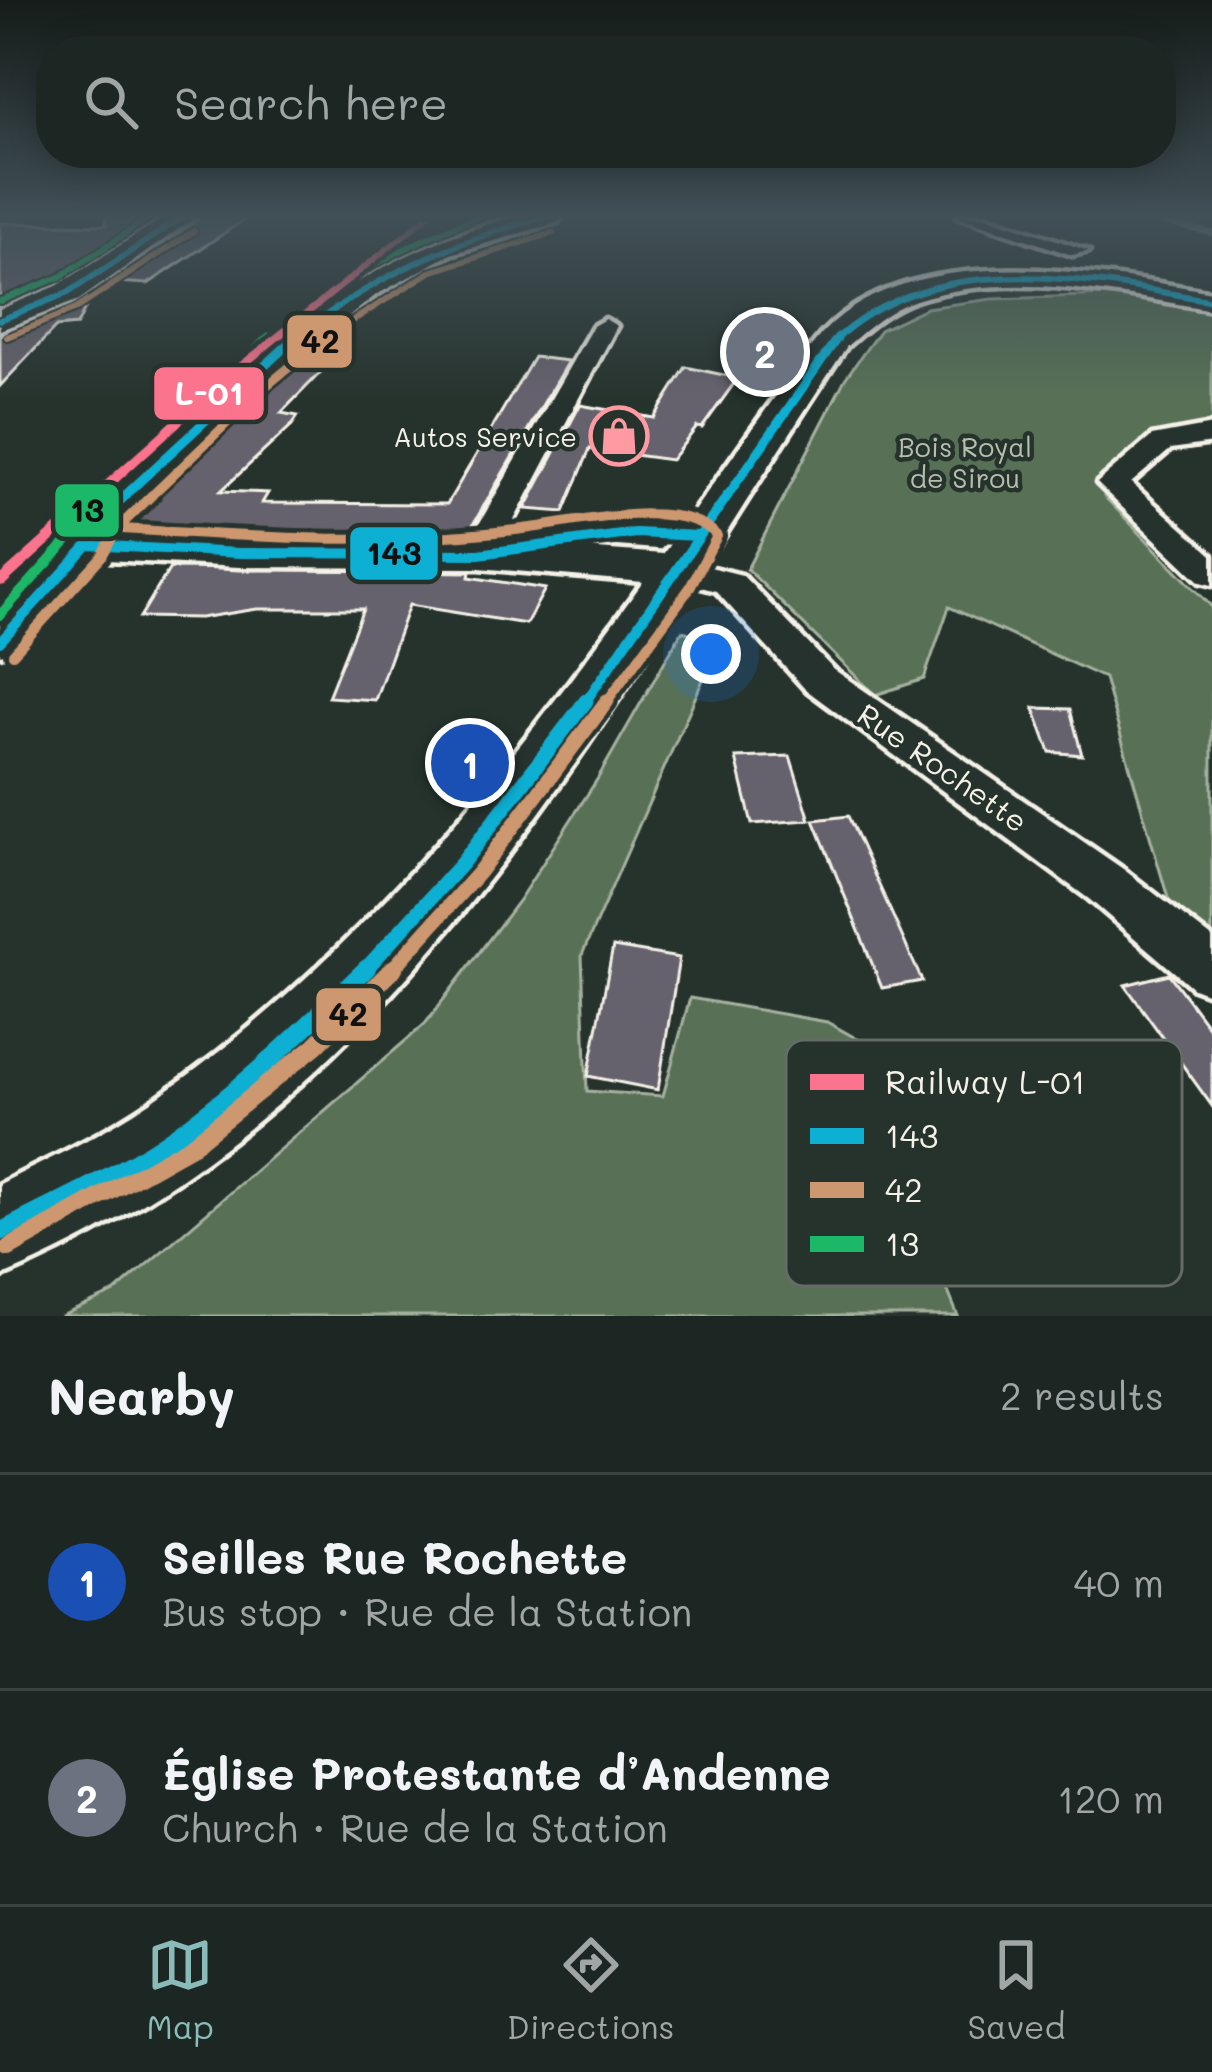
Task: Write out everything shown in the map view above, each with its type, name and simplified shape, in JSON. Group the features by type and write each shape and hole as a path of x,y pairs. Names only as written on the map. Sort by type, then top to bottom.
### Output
{"street":[{"path":"0,320 68,292 90,277"},
{"path":"0,642 88,544 102,518 327,314 386,277"},
{"path":"0,1232 182,1131 340,1001 470,862 571,728 836,339 873,308 924,290 1016,281 1120,285 1212,301"},
{"path":"479,554 605,326"},
{"path":"1212,434 1162,442 1113,483 1212,574"},
{"path":"88,544 239,553 689,553"},
{"name":"Rue Rochette","path":"689,553 729,583 819,679 1106,884 1212,970"}],"green space":[{"name":"Bois Royal de Sirou","path":"1142,294 1212,307 1212,434 1162,442 1104,496 1212,607 1212,969 1181,943 1104,678 949,607 924,679 875,695 747,569 845,379 880,330 926,308 992,299"},
{"path":"682,631 720,641 582,955 587,1091 663,1096 690,998 827,1022 859,1040 786,1040 786,1286 946,1286 958,1316 61,1316 115,1292 425,1024 519,900 598,778"}],"building":[{"path":"0,277 62,277 55,282 0,304"},
{"path":"119,277 158,277 148,284 113,282"},
{"path":"91,297 77,325 56,327 0,386 0,334"},
{"path":"340,330 351,341 281,413 298,416 292,425 221,491 268,493 262,503 447,504 534,357 568,361 467,535 239,535 131,525 263,391"},
{"path":"686,367 738,378 702,428 697,427 671,460 590,449 564,512 525,509 580,405 654,418"},
{"path":"170,568 470,572 469,577 545,589 526,624 409,605 375,700 328,697 363,609 257,609 200,618 140,617"},
{"path":"1034,708 1070,709 1082,755 1050,752"},
{"path":"790,756 810,820 752,824 736,758"},
{"path":"848,816 922,981 882,988 814,820"},
{"path":"613,947 679,958 658,1090 588,1076"},
{"path":"1169,974 1212,1032 1212,1106 1182,1064 1182,1040 1165,1040 1125,985"}],"rail line":[{"name":"L-01","path":"0,582 225,379 352,277"}],"transit line":[{"name":"13","path":"0,301 59,277"},
{"name":"143","path":"0,320 68,293 91,277"},
{"name":"42","path":"7,337 76,309 124,277"},
{"name":"13","path":"0,615 73,535 90,505 222,378 350,277"},
{"name":"143","path":"0,642 88,545 102,518 214,409 294,339 382,277"},
{"name":"42","path":"13,654 102,556 117,529 226,423 343,324 420,277"},
{"name":"143","path":"0,1232 117,1172 183,1130 284,1049 376,959 462,863 541,763 835,339 871,309 908,293 993,278 1085,282 1212,301"},
{"name":"42","path":"9,1248 191,1146 255,1098 373,991 529,809 689,589 717,536 707,524 662,515 418,538 308,539 89,527"},
{"name":"143","path":"88,545 239,553 479,554 636,533 699,536"}],"place":[{"name":"Église Protestante d’Andenne","path":"765,352"},
{"name":"Autos Service","path":"619,436"},
{"name":"Seilles Rue Rochette","path":"470,763"}]}
